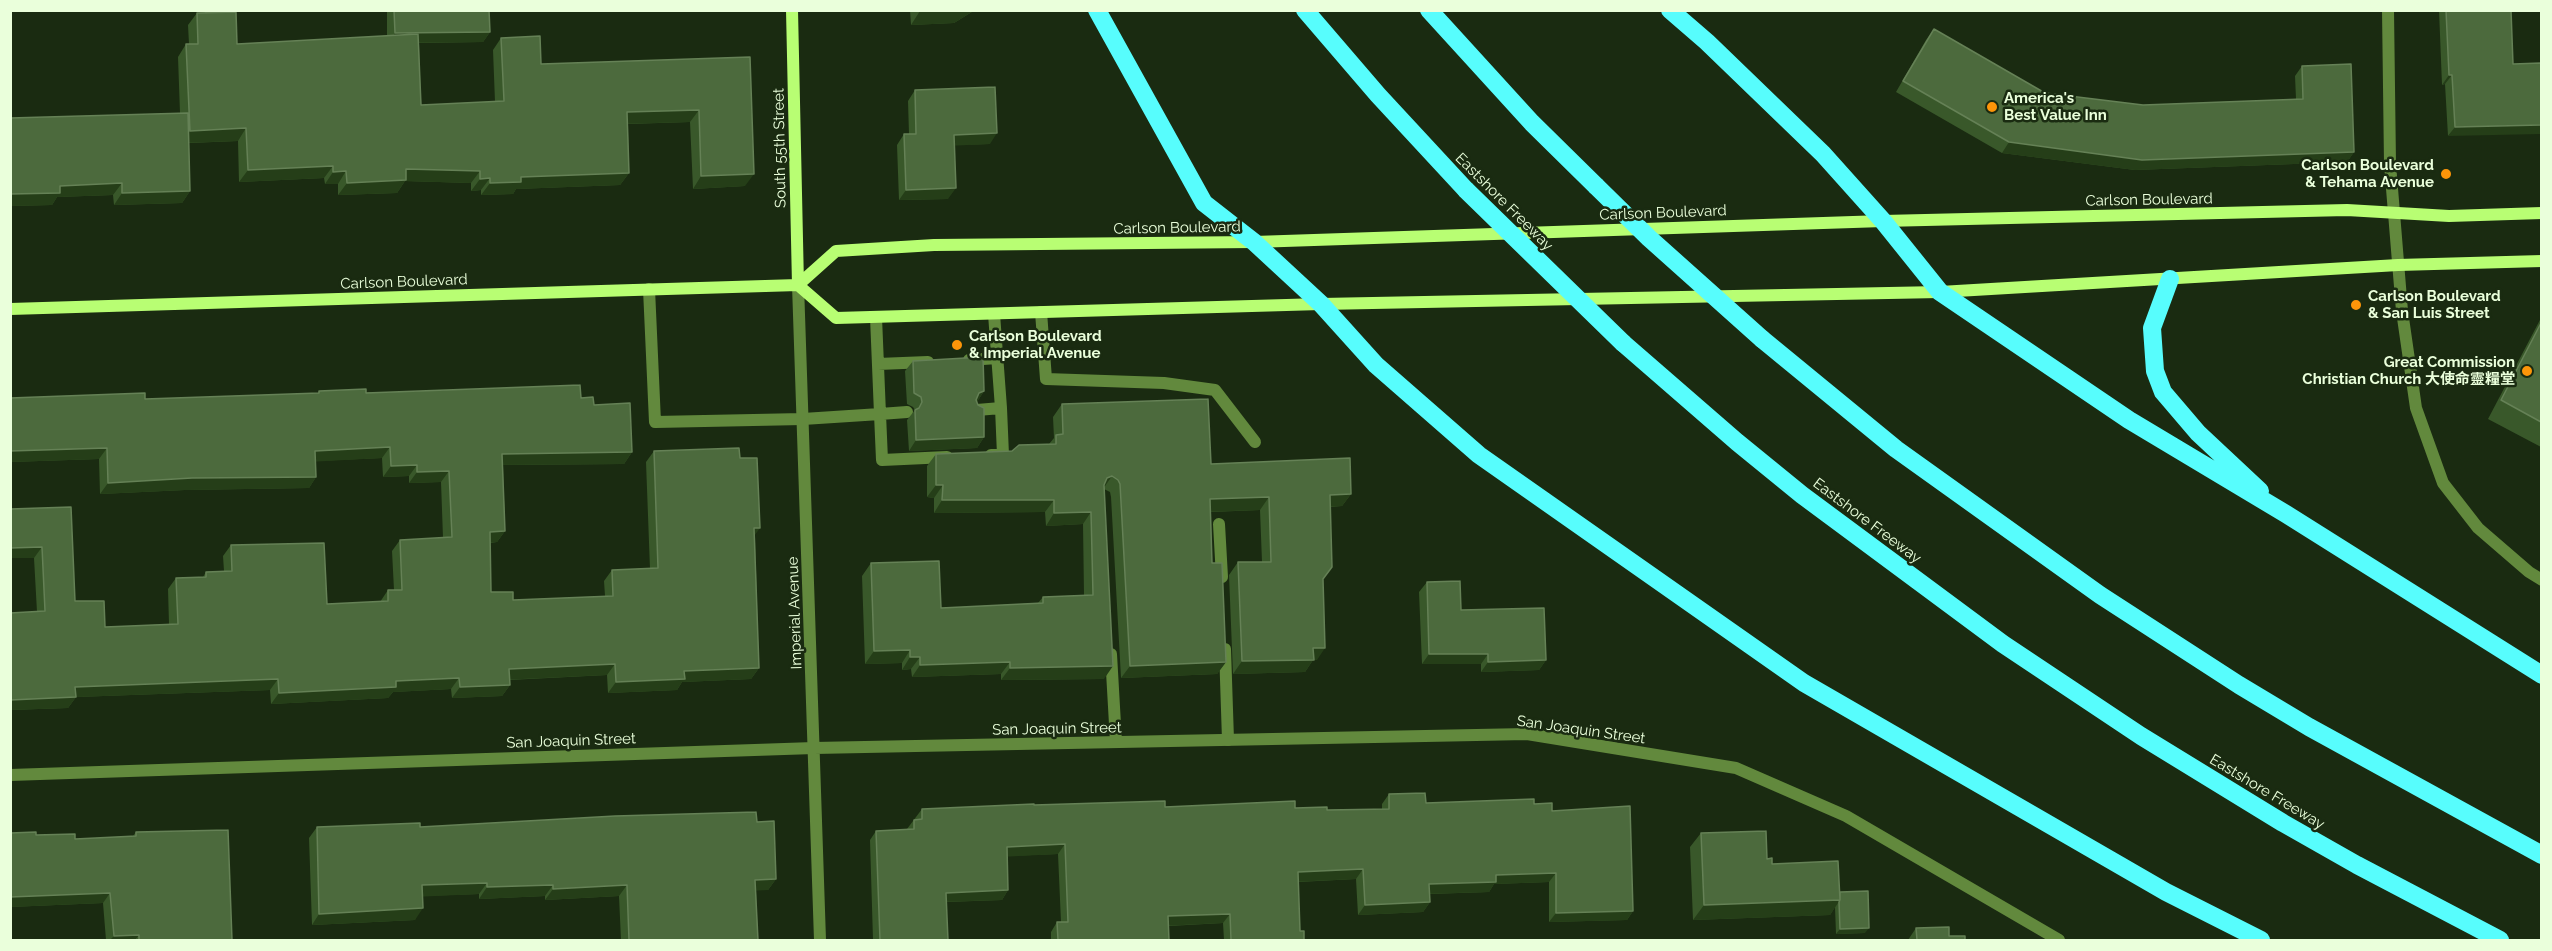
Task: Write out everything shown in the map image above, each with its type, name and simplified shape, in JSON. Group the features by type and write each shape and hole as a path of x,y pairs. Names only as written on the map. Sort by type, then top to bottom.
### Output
{"highway":[{"path":"1097,10 1204,203 1254,242 1321,304 1376,365 1479,455 1804,683 2166,892 2261,940"},
{"name":"Eastshore Freeway","path":"1305,10 1378,95 1466,190 1623,343 1802,495 1935,596 2042,671 2141,736 2357,866 2500,940"},
{"path":"1429,10 1533,123 1658,246 1762,339 1896,449 2100,595 2239,685 2380,768 2541,855"},
{"path":"1670,10 1707,42 1823,154 1883,221 1940,292 2129,420 2286,514 2541,675"},
{"path":"2170,279 2152,328 2155,371 2163,392 2198,433 2286,514"}],"main road":[{"name":"South 55th Street","path":"792,10 798,285"},
{"name":"Carlson Boulevard","path":"10,309 798,285 836,251 934,245 1254,242 1883,221 2335,210 2449,216 2541,213"},
{"path":"798,285 836,318 1321,304 1940,292 2398,265 2541,261"}],"street":[{"path":"2388,10 2390,164 2398,265 2416,408 2443,483 2478,528 2541,580"},
{"name":"Imperial Avenue","path":"798,285 820,940"},
{"path":"649,289 655,422 803,419 907,412"},
{"path":"1041,312 1046,379 1164,383 1215,390 1255,442"},
{"path":"981,456 1003,455 994,314"},
{"path":"876,317 882,460 959,457"},
{"path":"962,360 997,358"},
{"path":"878,364 938,361"},
{"path":"977,410 1000,408"},
{"path":"1219,524 1222,592"},
{"path":"1224,638 1228,741"},
{"path":"1111,647 1116,742"},
{"name":"San Joaquin Street","path":"10,775 814,748 1527,734 1736,768 1846,816 2059,940"}],"building":[{"path":"394,10 489,10 490,32 395,33"},
{"path":"2446,10 2511,10 2513,64 2541,63 2541,125 2455,127 2452,75 2449,75"},
{"path":"236,12 237,44 418,34 421,105 504,101 501,38 540,36 541,64 750,57 754,174 701,176 699,110 627,112 629,173 521,177 521,182 490,183 490,178 480,179 480,171 406,169 406,180 347,183 346,171 333,172 333,166 248,170 246,128 190,131 186,44 198,44 197,13"},
{"name":"America's Best Value Inn","path":"1934,29 2045,93 2143,105 2303,99 2302,66 2351,64 2354,152 2142,160 2009,142 1903,81"},
{"path":"995,87 997,133 954,135 956,188 906,190 904,134 916,134 915,90"},
{"path":"188,113 190,191 122,193 122,183 60,186 60,193 10,194 10,118"},
{"path":"2541,323 2541,422 2501,400"},
{"path":"983,357 984,391 979,393 976,400 978,405 984,408 984,437 916,440 915,410 922,402 921,397 914,393 913,361"},
{"path":"580,385 581,398 593,397 594,405 630,403 632,452 502,454 505,531 490,532 491,592 513,592 513,600 613,596 612,570 658,568 654,451 739,448 740,458 757,458 760,528 754,528 759,668 684,671 685,679 616,682 615,664 509,669 510,685 460,687 459,678 396,681 396,687 279,693 278,679 75,687 76,697 10,700 10,613 45,611 42,547 10,548 10,509 71,507 75,601 104,601 105,627 178,624 176,578 206,577 206,572 232,571 231,545 324,543 327,604 388,601 388,590 402,590 400,540 452,537 449,471 417,472 417,465 391,466 390,447 315,451 316,477 192,478 108,483 107,448 10,451 10,398 145,393 145,399 319,393 319,391 366,389 366,393"},
{"path":"1208,399 1211,464 1350,458 1351,494 1330,495 1332,567 1323,579 1325,648 1313,648 1314,660 1242,661 1238,562 1271,562 1269,497 1210,499 1212,563 1222,563 1226,662 1130,666 1120,484 1112,476 1107,478 1104,485 1113,666 1010,668 1010,662 920,665 920,657 910,657 910,650 874,651 871,563 939,561 941,608 1043,603 1043,597 1093,595 1091,512 1054,513 1054,500 942,500 943,485 936,485 936,454 1012,451 1019,445 1056,444 1056,435 1063,434 1062,404"},
{"path":"1460,581 1461,610 1544,608 1546,660 1488,662 1488,654 1429,654 1427,582"},
{"path":"1425,793 1426,803 1534,799 1534,804 1552,803 1552,811 1630,806 1633,911 1556,913 1556,873 1496,875 1496,882 1429,884 1430,902 1365,905 1363,869 1298,872 1300,931 1304,931 1304,940 1231,940 1230,914 1168,916 1169,940 1058,940 1057,922 1068,922 1065,844 1007,847 1008,890 946,893 948,940 880,940 876,831 914,829 914,820 922,819 922,809 1165,801 1165,807 1295,801 1295,808 1389,809 1389,794"},
{"path":"756,812 757,822 774,821 776,879 755,880 758,940 629,940 627,885 553,889 553,885 487,887 487,883 422,885 423,908 319,914 317,827 420,823 420,827 615,816"},
{"path":"228,830 232,940 139,940 139,935 114,936 110,893 10,897 10,833 75,834 75,839 136,836 136,832"},
{"path":"1766,831 1767,859 1772,858 1772,864 1838,861 1840,900 1704,905 1701,833"},
{"path":"1868,891 1869,928 1840,929 1840,892"},
{"path":"1949,927 1949,936 1965,936 1965,940 1917,940 1916,928"}],"place":[{"name":"America's Best Value Inn","path":"1992,107"},
{"name":"Carlson Boulevard & Tehama Avenue","path":"2446,174"},
{"name":"Carlson Boulevard & San Luis Street","path":"2356,305"},
{"name":"Carlson Boulevard & Imperial Avenue","path":"957,345"},
{"name":"Great Commission Christian Church 大使命靈糧堂","path":"2527,371"}]}
